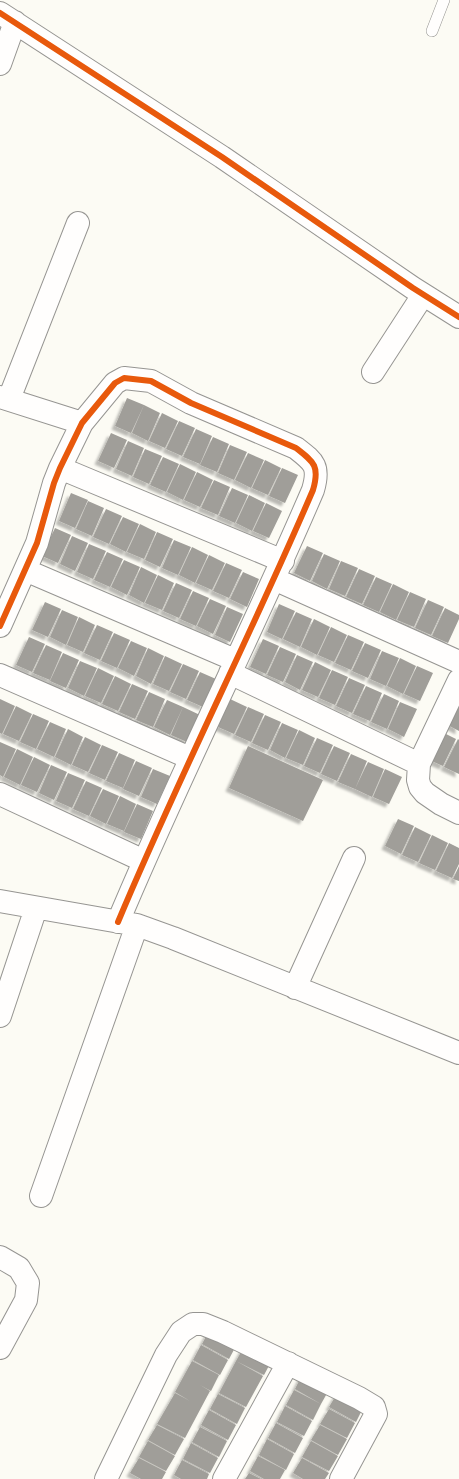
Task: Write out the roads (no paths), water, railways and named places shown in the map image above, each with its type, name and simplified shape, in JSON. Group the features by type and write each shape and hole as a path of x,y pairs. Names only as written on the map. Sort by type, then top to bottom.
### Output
{"street":[{"path":"0,64 7,18 222,157 423,295 459,317"},
{"path":"78,223 5,398 82,423"},
{"path":"373,372 423,295"},
{"path":"0,626 37,543 54,483 60,468 82,423 115,383 124,378 137,378 151,381 191,403 296,448 309,459 316,468 317,478 313,490 278,570 190,758 144,861 128,924 41,1196"},
{"path":"60,468 278,570 459,662"},
{"path":"25,570 232,667 418,764"},
{"path":"0,675 190,758"},
{"path":"459,680 418,764 418,780 420,787 425,793 441,804 459,813"},
{"path":"0,794 144,861"},
{"path":"295,988 354,858"},
{"path":"0,901 128,924 173,938 459,1053"},
{"path":"0,1016 36,908"},
{"path":"0,1257 19,1268 28,1283 26,1300 0,1348"},
{"path":"110,1477 166,1355 181,1332 193,1324 203,1324 288,1363 374,1407 376,1414 341,1479"},
{"path":"224,1479 288,1363"}],"lane":[{"path":"432,31 444,0"}]}
